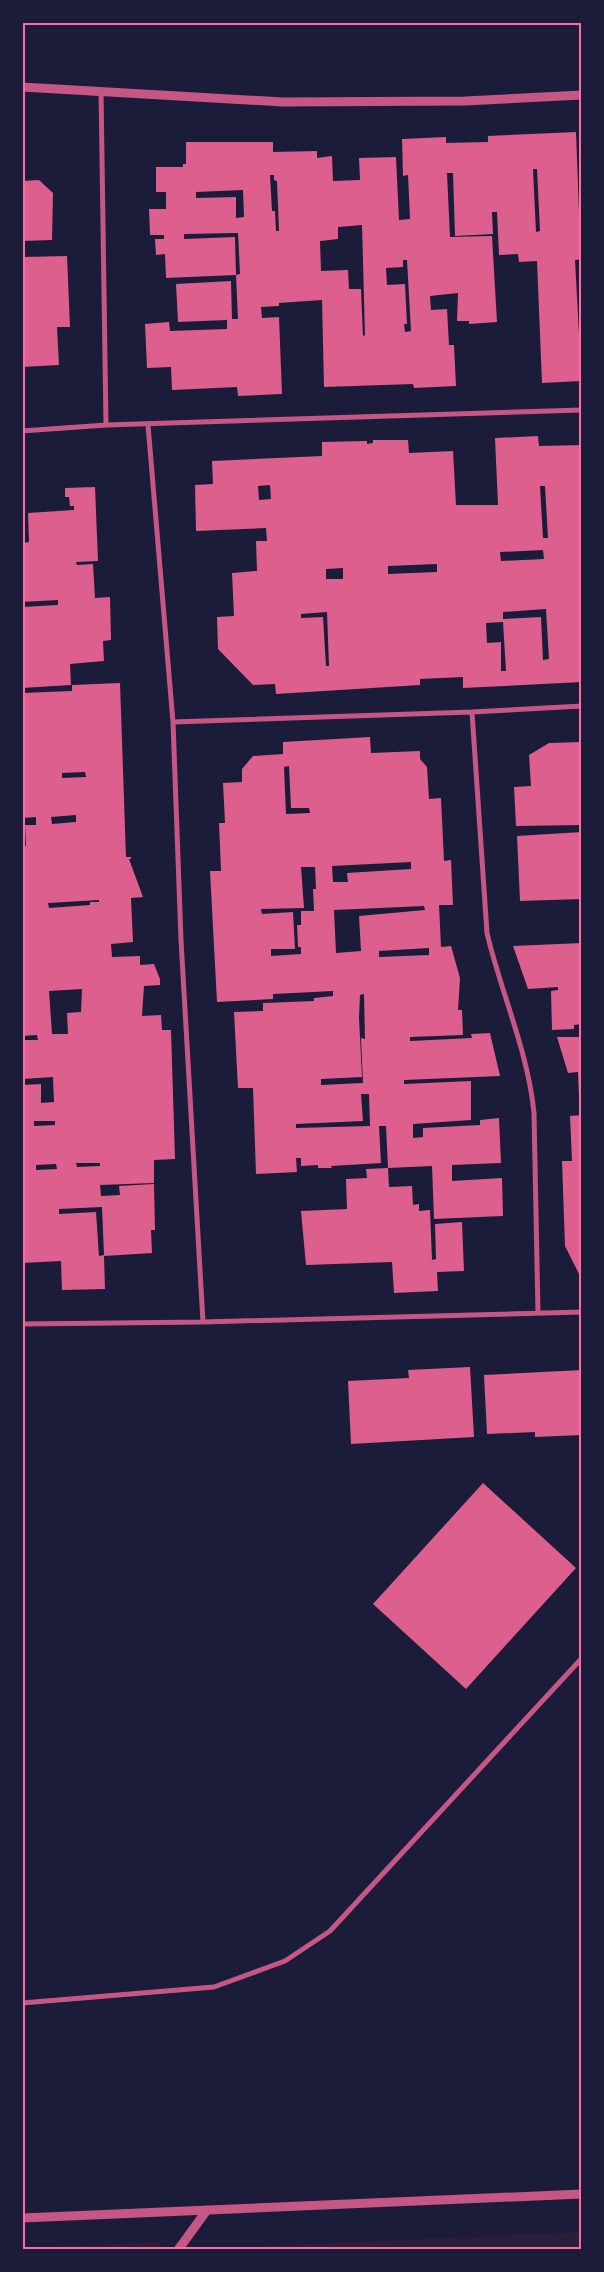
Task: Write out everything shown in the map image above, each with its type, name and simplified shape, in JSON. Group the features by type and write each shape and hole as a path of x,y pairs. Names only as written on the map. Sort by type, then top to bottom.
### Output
{"street":[{"path":"22,87 283,102 464,101 582,94"},
{"path":"101,91 106,426"},
{"path":"22,431 106,426 582,410"},
{"path":"148,425 173,722 181,940 203,1322"},
{"path":"173,722 472,712 582,706"},
{"path":"472,712 487,932 494,965 531,1082 534,1113 538,1313"},
{"path":"22,1324 203,1322 582,1312"},
{"path":"22,2003 214,1987 285,1960 330,1931 582,1658"},
{"path":"22,2218 582,2194"},
{"path":"178,2250 207,2210"}],"shaded area":[{"path":"581,2232 581,2249 260,2249 265,2246"},
{"path":"161,2242 157,2249 23,2249 23,2248"}],"building":[{"path":"576,132 579,212 582,212 582,259 575,260 579,334 582,333 582,381 542,383 537,261 519,262 518,254 499,255 497,212 492,212 493,234 455,236 453,173 447,173 450,237 492,236 497,322 469,324 469,321 457,321 458,293 430,296 431,310 447,309 449,345 454,345 456,386 414,388 413,384 324,387 322,300 279,303 279,306 261,307 262,318 279,317 282,394 238,396 237,387 172,390 171,367 147,368 145,324 169,322 170,331 227,329 227,320 178,322 176,284 231,281 232,319 238,319 236,275 166,278 165,254 156,255 155,239 164,239 164,235 150,235 149,209 166,209 166,192 156,192 156,167 183,167 183,164 186,164 186,142 273,142 273,152 317,151 317,158 332,156 333,181 360,180 359,158 396,157 399,220 410,219 408,175 403,176 402,139 446,137 446,143 488,142 488,136","holes":["533,169 537,169 540,231 536,232","270,175 274,175 274,180 277,181 279,231 276,231 275,211 272,211","243,190 244,217 236,218 236,197 196,198 196,192","362,225 365,335 363,336 361,289 349,289 348,270 321,271 320,241 338,239 338,227","238,233 240,274 236,275 235,237 184,239 184,234","403,260 407,260 411,331 405,332 404,324 407,324 405,284 387,285 386,268 403,267"]},
{"path":"39,180 53,193 52,240 22,241 22,181"},
{"path":"67,256 70,327 57,327 59,365 22,367 22,257"},
{"path":"538,436 539,446 582,445 582,682 463,688 463,677 420,679 420,685 276,694 275,684 253,685 218,649 217,617 234,616 232,573 257,571 256,541 267,541 266,528 196,531 195,485 213,484 212,461 322,456 322,442 367,441 367,444 373,443 373,440 408,440 409,453 453,451 456,505 498,505 495,438","holes":["270,485 271,499 259,500 258,486","540,486 545,486 548,538 543,538","543,550 544,559 501,561 500,552","437,564 437,572 388,574 388,566","343,568 343,579 326,579 326,569","546,609 549,659 543,660 541,617 503,619 503,612","327,612 329,666 326,666 323,617 301,618 301,614","503,622 506,671 501,671 501,642 487,643 486,623"]},
{"path":"95,487 98,561 76,562 77,565 93,564 95,598 110,597 111,640 103,641 104,661 70,664 71,685 22,688 22,607 58,605 58,600 22,602 22,543 29,542 28,513 74,510 74,506 70,506 69,497 65,497 65,488"},
{"path":"120,683 126,857 131,857 129,859 143,897 131,898 133,942 111,944 112,957 140,956 140,965 154,964 160,979 160,985 144,986 142,1016 161,1015 162,1030 171,1030 175,1159 154,1160 154,1183 100,1185 101,1196 120,1195 119,1186 154,1184 155,1230 151,1230 152,1253 104,1256 105,1289 62,1290 61,1261 22,1263 22,1085 41,1084 41,1103 54,1102 53,1077 22,1079 22,1040 38,1040 37,1035 22,1036 22,846 26,846 25,825 36,825 36,817 22,818 22,693 72,691 72,685","holes":["85,772 86,777 62,778 62,773","76,815 76,822 52,824 51,817","99,900 99,902 90,902 90,905 49,908 48,903","82,989 81,1012 67,1013 68,1034 52,1034 49,991","34,1121 55,1121 55,1125 34,1126","76,1163 100,1163 100,1166 77,1167","56,1164 57,1169 36,1170 36,1165","102,1207 104,1255 99,1256 96,1212 59,1214 59,1209"]},
{"path":"370,737 371,753 420,751 420,759 427,767 429,799 441,798 444,861 451,860 453,905 439,905 441,947 451,946 460,978 458,1010 462,1010 463,1035 410,1037 410,1041 472,1038 471,1034 490,1033 500,1076 404,1080 404,1084 471,1081 471,1120 413,1124 413,1138 423,1137 423,1128 480,1125 480,1120 499,1118 501,1163 452,1165 452,1181 502,1178 503,1216 434,1219 432,1166 388,1168 386,1126 379,1126 381,1163 318,1168 318,1165 301,1166 301,1158 296,1158 297,1172 256,1174 253,1088 238,1088 234,1012 263,1011 263,1003 314,1001 314,998 333,996 333,991 273,994 273,999 217,1002 210,871 221,871 219,823 225,823 223,783 242,782 242,769 253,756 283,754 283,742","holes":["289,766 291,808 309,808 310,813 286,814 284,767","411,862 411,869 347,873 348,882 333,882 332,866","301,867 315,867 314,911 301,911 301,925 297,925 298,947 301,947 301,954 271,956 271,949 295,949 293,912 262,914 261,909 304,908","424,906 425,910 359,916 361,951 336,953 334,910","429,948 429,955 379,957 379,951","364,994 365,1039 361,1038 363,1083 321,1085 321,1079 362,1077 359,1018 360,995","361,1094 369,1094 370,1126 296,1128 296,1124 363,1121"]},
{"path":"582,742 582,825 516,826 514,787 531,786 529,755 549,743"},
{"path":"582,832 582,899 520,901 517,836"},
{"path":"582,943 582,1024 574,1025 574,1029 552,1030 551,991 558,990 558,987 528,989 513,946"},
{"path":"557,1037 582,1037 582,1097 579,1097 578,1072 568,1073"},
{"path":"582,1115 582,1280 565,1246 562,1161 572,1161 570,1116"},
{"path":"388,1168 389,1187 412,1186 413,1205 419,1204 419,1211 430,1210 432,1260 436,1259 435,1224 462,1222 464,1271 437,1272 438,1291 394,1293 392,1262 306,1265 301,1211 347,1209 346,1179 367,1178 366,1169"},
{"path":"470,1367 474,1437 351,1444 348,1381 409,1378 408,1370"},
{"path":"582,1370 582,1435 535,1437 535,1432 487,1434 484,1375"},
{"path":"483,1483 576,1568 466,1689 373,1604"}]}
